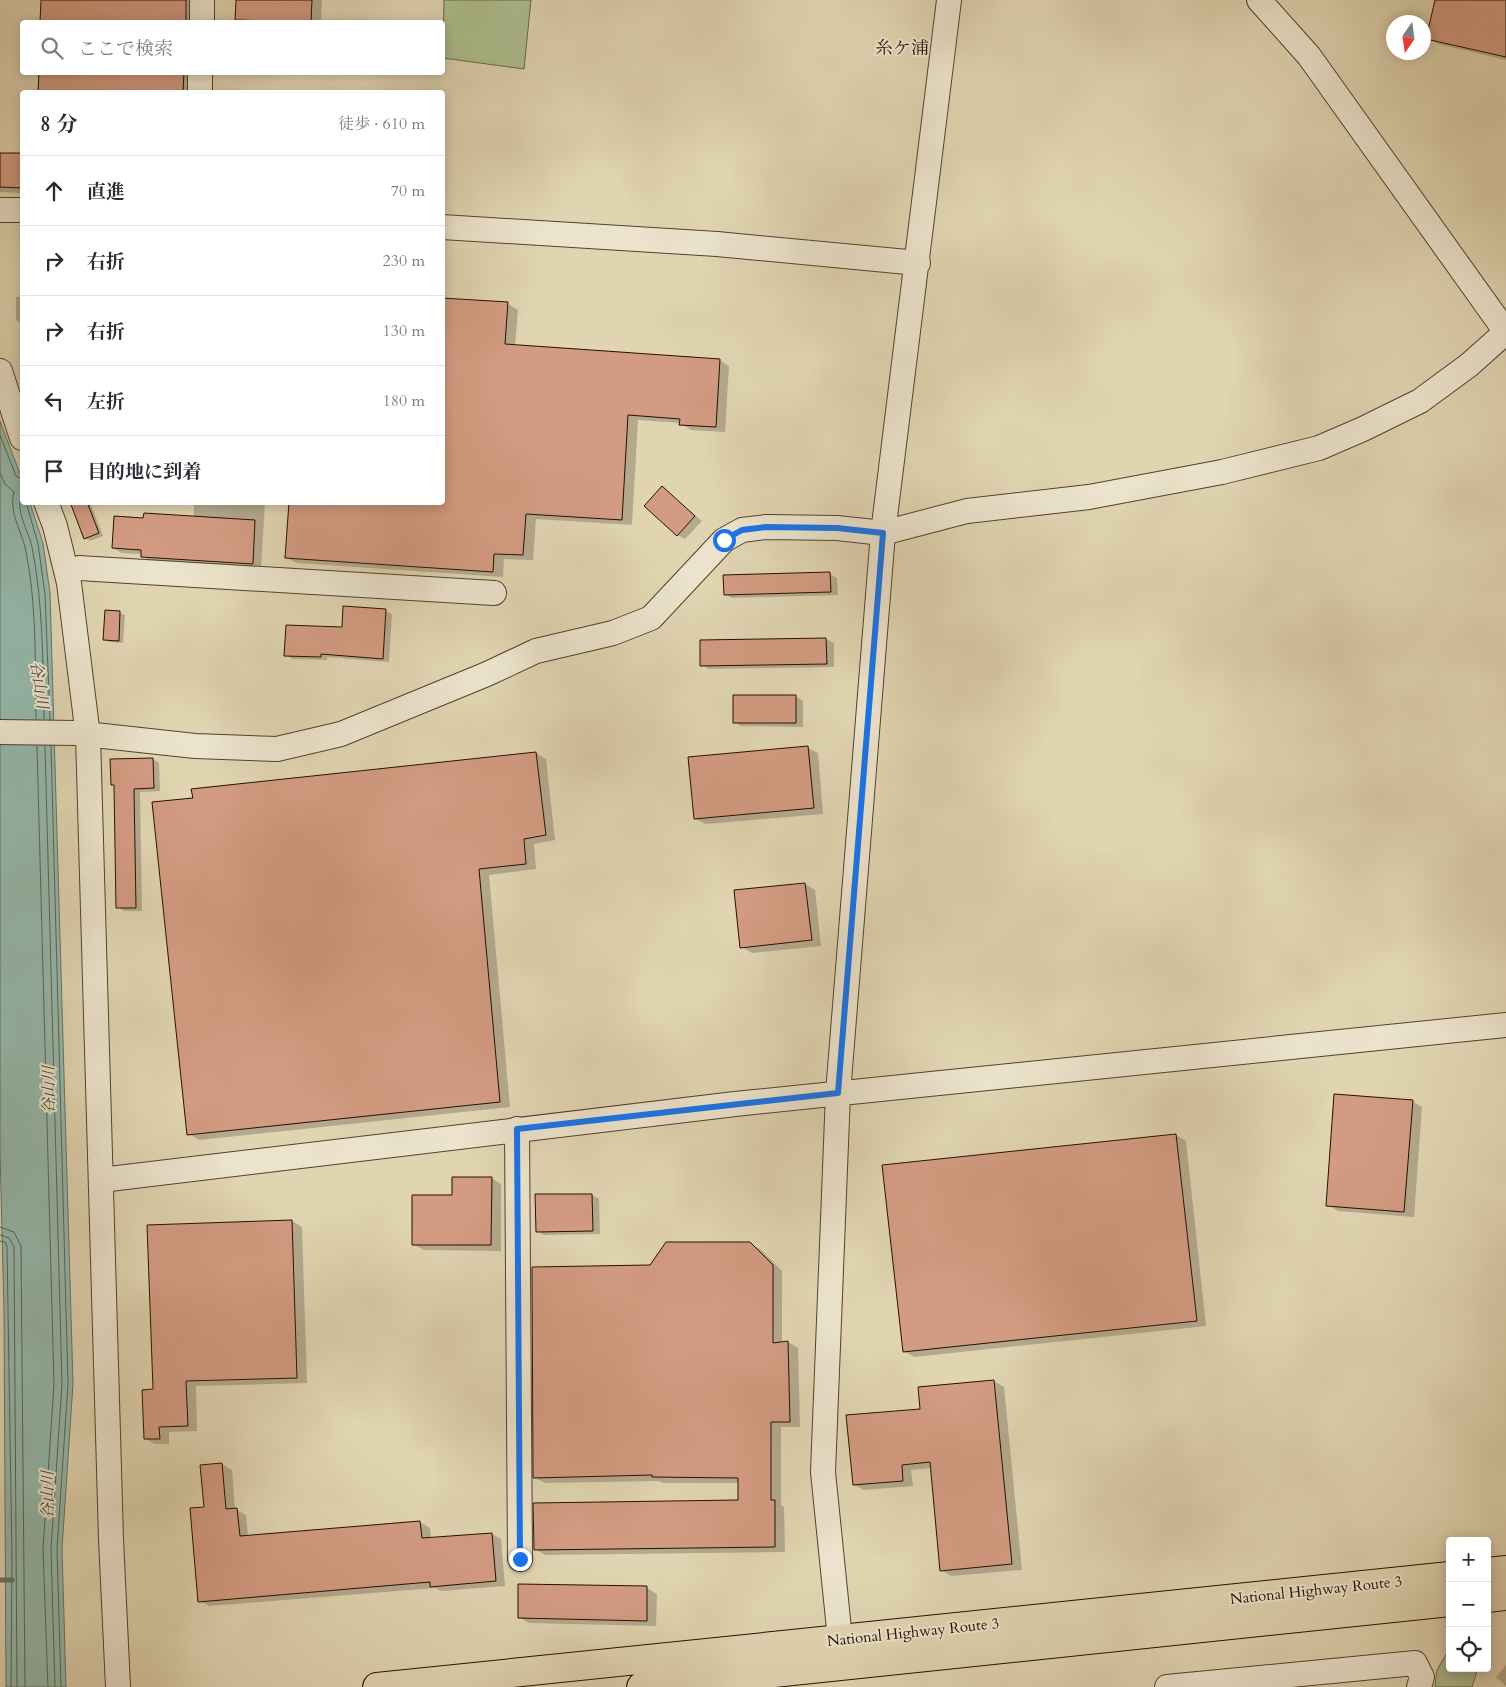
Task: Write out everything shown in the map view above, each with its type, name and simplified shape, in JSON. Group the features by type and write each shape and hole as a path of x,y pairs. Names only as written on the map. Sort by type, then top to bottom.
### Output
{"highway":[{"path":"1491,1572 1506,1570"},
{"name":"National Highway Route 3","path":"377,1687 1446,1576"},
{"path":"1491,1598 1506,1596"},
{"name":"National Highway Route 3","path":"641,1687 1446,1602"}],"street":[{"path":"202,0 202,20"},
{"path":"840,1639 824,1472 838,1093 883,533 918,263 949,0"},
{"path":"0,732 82,734 195,746 277,749 341,734 536,652 612,633 651,618 724,540 742,530 766,527 837,528 883,533 967,511 1089,497 1222,472 1319,448 1363,430 1420,401 1469,365 1506,332 1309,56 1259,0"},
{"path":"200,75 200,90"},
{"path":"0,210 20,210"},
{"path":"445,227 717,244 918,263"},
{"path":"0,371 20,432"},
{"path":"47,505 55,526 70,584 82,734 101,1180 111,1539 118,1687"},
{"path":"79,568 494,593"},
{"path":"101,1180 517,1129 838,1093 1506,1025"},
{"path":"517,1129 520,1559"},
{"path":"1167,1687 1195,1686 1415,1663 1422,1677 1419,1687"}],"green space":[{"path":"444,0 531,0 524,69 445,58"},
{"path":"1446,1655 1446,1672 1477,1672 1472,1687 1435,1687 1437,1670"}],"water":[{"name":"谷山川","path":"0,421 20,474 20,505 31,505 43,543 50,593 73,1384 62,1549 66,1687 6,1687 4,1311 0,1150"}],"building":[{"path":"41,0 186,0 186,20 40,20"},
{"path":"236,0 312,0 311,20 235,20"},
{"path":"1435,0 1506,0 1506,57 1431,40 1431,17"},
{"path":"39,75 184,75 183,90 38,90"},
{"path":"0,153 20,153 20,188 0,187"},
{"path":"445,298 508,302 505,344 720,359 716,427 679,425 680,419 628,415 622,520 526,514 523,555 494,554 493,572 285,558 289,505 445,505"},
{"path":"662,486 695,516 677,536 644,506"},
{"path":"71,505 88,505 99,533 84,539"},
{"path":"144,513 255,520 253,564 141,557 141,550 112,548 114,516 143,518"},
{"path":"830,572 831,592 724,595 723,575"},
{"path":"343,606 386,609 383,659 321,654 321,657 284,656 286,625 342,627"},
{"path":"105,610 120,611 119,641 103,640"},
{"path":"826,638 827,664 700,666 700,640"},
{"path":"733,695 796,695 796,723 733,723"},
{"path":"808,746 814,808 694,819 688,757"},
{"path":"536,752 546,835 524,839 526,864 479,869 500,1102 187,1135 152,802 193,798 191,789"},
{"path":"153,758 154,788 134,789 136,908 116,908 114,785 111,785 110,759"},
{"path":"805,883 812,940 740,948 734,890"},
{"path":"1334,1094 1413,1100 1404,1212 1326,1206"},
{"path":"1176,1134 1197,1321 903,1352 882,1165"},
{"path":"452,1177 492,1177 491,1245 412,1245 412,1195 452,1195"},
{"path":"535,1194 592,1194 593,1231 536,1232"},
{"path":"292,1220 297,1378 186,1381 188,1426 159,1427 160,1439 144,1439 142,1390 153,1389 147,1225"},
{"path":"666,1242 750,1242 773,1265 773,1343 788,1341 790,1422 771,1422 771,1500 775,1500 775,1547 534,1550 533,1503 738,1500 738,1478 652,1477 652,1475 533,1478 532,1267 650,1265"},
{"path":"994,1380 1012,1564 940,1571 930,1462 902,1465 903,1481 853,1485 846,1415 920,1409 918,1387"},
{"path":"222,1463 226,1509 237,1508 240,1536 420,1521 422,1538 492,1533 496,1581 430,1587 430,1582 198,1602 190,1508 204,1507 200,1465"},
{"path":"518,1584 647,1586 647,1621 518,1618"}],"waterway":[{"path":"0,1580 12,1580"}],"district":[{"name":"糸ケ浦","path":"902,48"}],"route":[{"path":"520,1559 517,1129 838,1093 883,533 837,528 766,527 742,530 724,540"}]}
